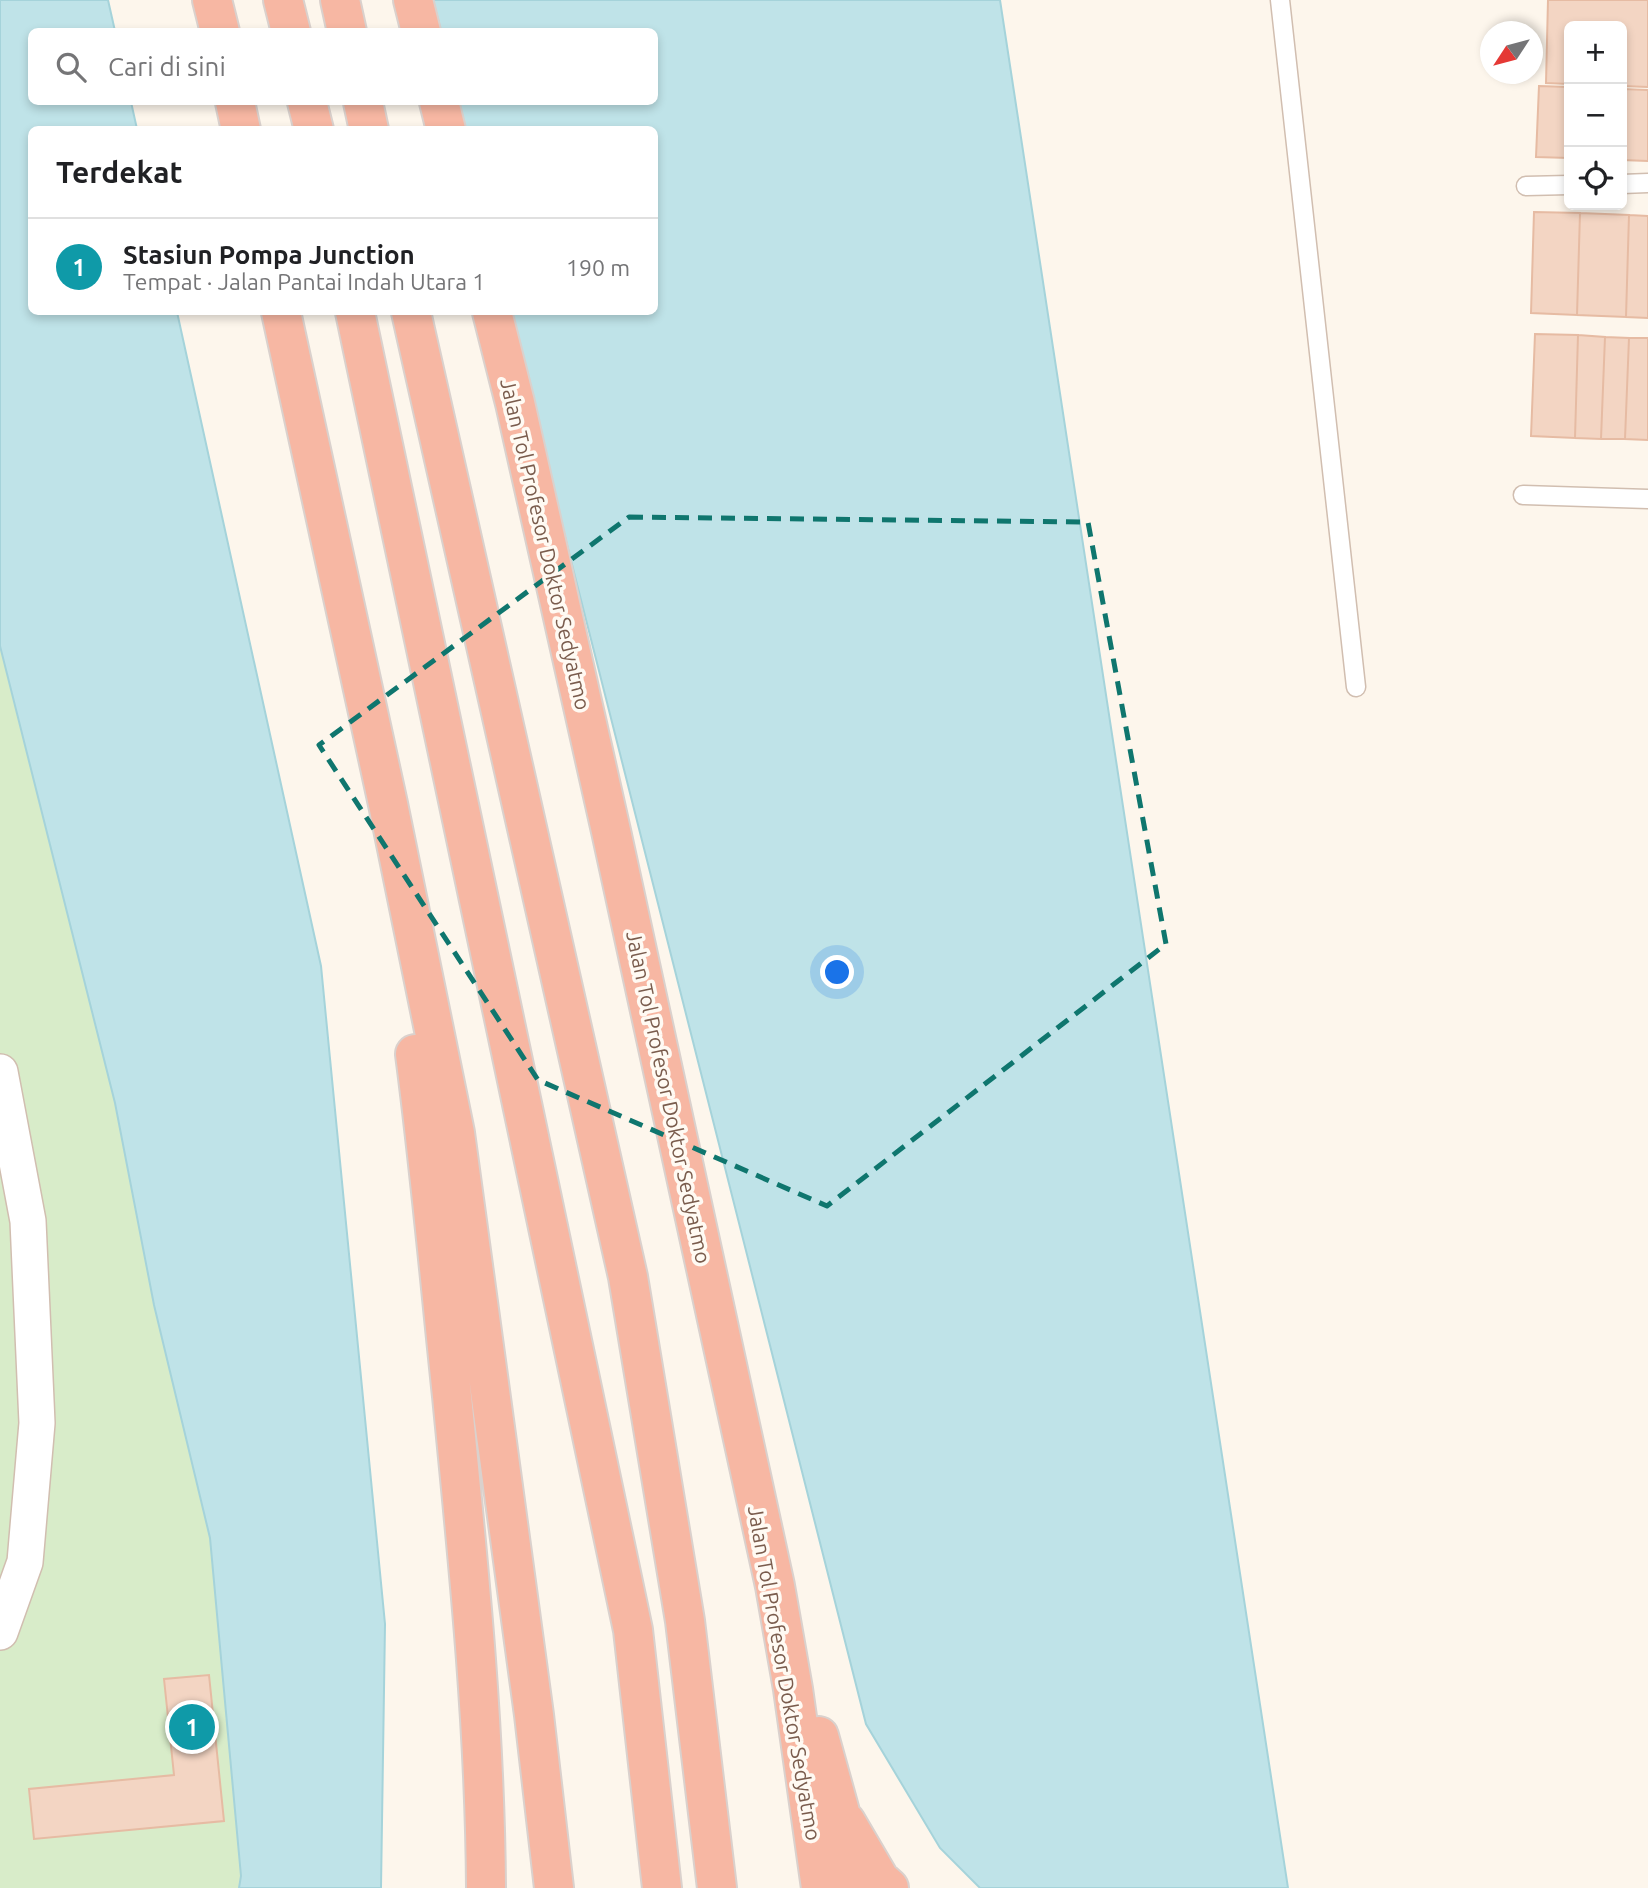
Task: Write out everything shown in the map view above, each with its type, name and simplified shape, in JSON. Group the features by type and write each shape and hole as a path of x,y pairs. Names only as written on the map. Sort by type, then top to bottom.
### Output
{"highway":[{"path":"212,0 218,28"},
{"path":"284,0 290,28"},
{"path":"340,0 346,28"},
{"path":"413,0 420,28"},
{"path":"236,105 240,126"},
{"path":"308,105 313,126"},
{"path":"364,105 368,126"},
{"path":"440,105 445,126"},
{"path":"282,315 388,804 455,1133 534,1715 554,1888"},
{"path":"356,315 633,1630 662,1888"},
{"path":"412,315 628,1277 685,1621 718,1888"},
{"name":"Jalan Tol Profesor Doktor Sedyatmo","path":"493,315 608,818 775,1586 793,1689 821,1888"},
{"path":"388,804 404,963 432,1182 473,1609 485,1794 486,1888"},
{"path":"775,1586 806,1681 840,1812 875,1886"}],"street":[{"path":"0,1072 28,1221 37,1423 26,1562 0,1632"}],"lane":[{"path":"1280,0 1356,687"},
{"path":"1627,184 1648,183"},
{"path":"1527,186 1564,185"},
{"path":"1524,495 1648,499"}],"highlighted area":[{"path":"629,517 1088,522 1166,944 827,1206 538,1080 319,745"}],"green space":[{"path":"0,646 115,1103 154,1305 210,1538 241,1876 239,1888 0,1888"}],"water":[{"path":"0,0 108,0 114,28 28,28 28,105 132,105 136,126 28,126 28,315 178,315 321,966 385,1624 381,1888 239,1888 241,1876 210,1538 154,1305 115,1103 0,646"},
{"path":"433,0 1000,0 1288,1888 980,1888 940,1848 866,1724 509,315 658,315 658,126 463,126 458,105 658,105 658,28 440,28"}],"building":[{"path":"1548,0 1648,0 1648,87 1627,86 1627,21 1564,21 1564,84 1546,83"},
{"path":"1539,86 1564,87 1564,158 1536,157"},
{"path":"1627,89 1648,90 1648,161 1627,160"},
{"path":"1534,212 1580,213 1577,315 1531,313"},
{"path":"1580,213 1629,215 1626,317 1577,315"},
{"path":"1629,215 1648,216 1648,318 1626,317"},
{"path":"1535,334 1578,335 1575,438 1531,436"},
{"path":"1578,335 1605,337 1601,439 1575,438"},
{"path":"1605,337 1629,338 1625,439 1601,439"},
{"path":"1629,338 1648,338 1648,440 1625,439"},
{"path":"209,1675 224,1821 34,1839 29,1789 174,1775 164,1679"}],"place":[{"name":"Stasiun Pompa Junction","path":"192,1727"}]}
